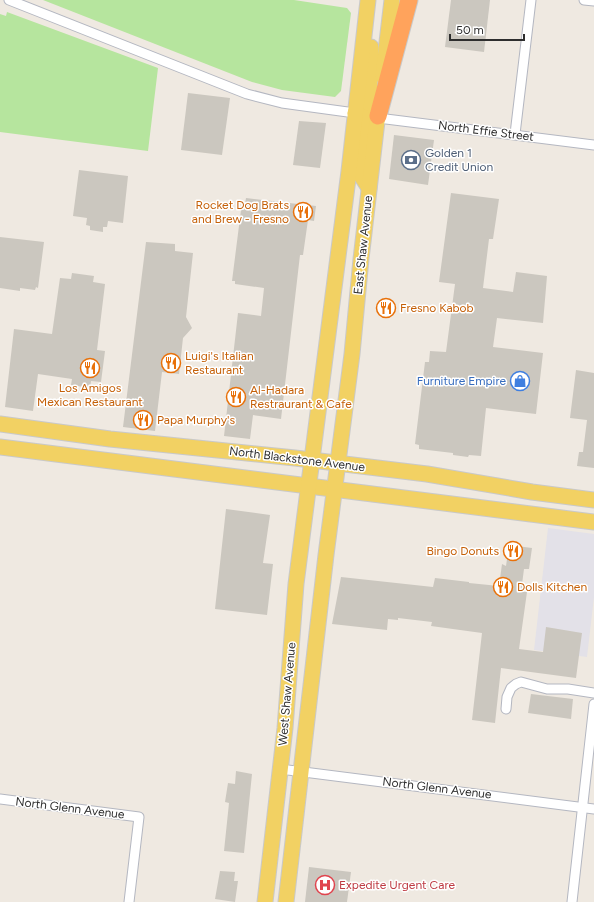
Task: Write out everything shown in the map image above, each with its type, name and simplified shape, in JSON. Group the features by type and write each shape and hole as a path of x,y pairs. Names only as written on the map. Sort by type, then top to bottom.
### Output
{"highway":[{"path":"378,117 409,0"}],"main road":[{"name":"East Shaw Avenue","path":"309,486 369,0"},
{"path":"369,0 371,71 368,103 371,112 374,116 378,117"},
{"name":"East Shaw Avenue","path":"334,489 352,354 392,0"},
{"path":"355,113 363,117 365,120 360,174 370,188"},
{"name":"North Blackstone Avenue","path":"0,424 110,439 312,460 427,474 532,492 594,500"},
{"path":"0,447 594,522"},
{"name":"West Shaw Avenue","path":"265,902 288,689 294,610 309,486"},
{"name":"West Shaw Avenue","path":"286,902 334,489"},
{"path":"492,509 512,502 594,512"}],"street":[{"path":"9,0 247,94 282,103 355,113"},
{"path":"515,134 531,0"},
{"path":"584,0 594,1"},
{"name":"North Effie Street","path":"378,117 594,145"},
{"path":"506,709 507,697 511,688 521,682 547,689 568,689 594,693"},
{"path":"572,902 594,704"},
{"name":"North Glenn Avenue","path":"280,769 594,809"},
{"name":"North Glenn Avenue","path":"0,799 139,817 129,902"}],"shaded area":[{"path":"548,528 594,534 594,597 587,657 534,650"}],"green space":[{"path":"43,0 294,0 347,8 351,13 341,91 335,97 282,90 252,82"},
{"path":"7,12 158,68 148,151 0,132 0,14 6,16"}],"building":[{"path":"451,0 490,0 484,52 445,47"},
{"path":"188,93 230,98 222,155 181,150"},
{"path":"299,121 326,123 320,168 293,165"},
{"name":"Golden 1 Credit Union","path":"394,135 434,140 428,185 389,179"},
{"path":"79,170 128,176 123,223 108,221 107,227 103,227 103,232 90,230 90,226 86,225 87,218 73,216"},
{"path":"451,193 499,199 493,239 489,239 483,288 513,292 516,272 547,276 543,323 497,318 493,347 543,353 536,414 486,408 481,456 469,455 468,457 453,455 453,453 419,449 419,445 415,444 425,362 429,362 430,351 446,352 455,284 439,282"},
{"path":"246,198 316,206 314,221 308,220 303,255 300,255 281,419 253,415 250,439 224,436 238,313 261,316 264,288 235,284 235,281 232,281 241,210 244,210"},
{"path":"0,237 44,242 38,288 36,287 35,290 20,288 20,291 0,288"},
{"path":"146,242 175,244 175,251 193,253 186,317 192,328 183,338 179,374 162,372 155,431 123,427"},
{"path":"72,273 94,276 93,282 105,284 97,350 105,351 101,382 91,381 90,388 71,385 72,379 38,374 33,411 5,407 14,329 52,334 60,278 71,279"},
{"path":"576,370 594,373 594,468 577,466 579,452 583,452 587,420 570,418"},
{"path":"226,509 270,515 263,563 273,564 267,615 215,609"},
{"path":"509,545 532,548 529,569 524,569 521,592 527,592 519,649 543,652 546,627 582,633 576,678 501,668 495,723 472,720 482,633 431,626 432,622 398,618 398,620 388,619 387,630 332,624 341,577 433,587 435,578 499,586 502,564 506,566"},
{"path":"531,694 573,699 571,719 528,713"},
{"path":"236,771 252,774 244,853 224,851 229,803 225,802 228,783 235,784"},
{"path":"309,867 351,872 347,902 305,902"},
{"path":"220,871 235,872 234,881 238,881 235,902 215,899"}],"place":[{"name":"Golden 1 Credit Union","path":"411,160"},
{"name":"Rocket Dog Brats and Brew - Fresno","path":"303,212"},
{"name":"Fresno Kabob","path":"386,308"},
{"name":"Luigi's Italian Restaurant","path":"171,363"},
{"name":"Los Amigos Mexican Restaurant","path":"90,368"},
{"name":"Furniture Empire","path":"520,381"},
{"name":"Al-Hadara Restraurant & Cafe","path":"236,397"},
{"name":"Papa Murphy's","path":"143,420"},
{"name":"Bingo Donuts","path":"513,551"},
{"name":"Dolls Kitchen","path":"503,587"},
{"name":"Expedite Urgent Care","path":"325,885"}]}
